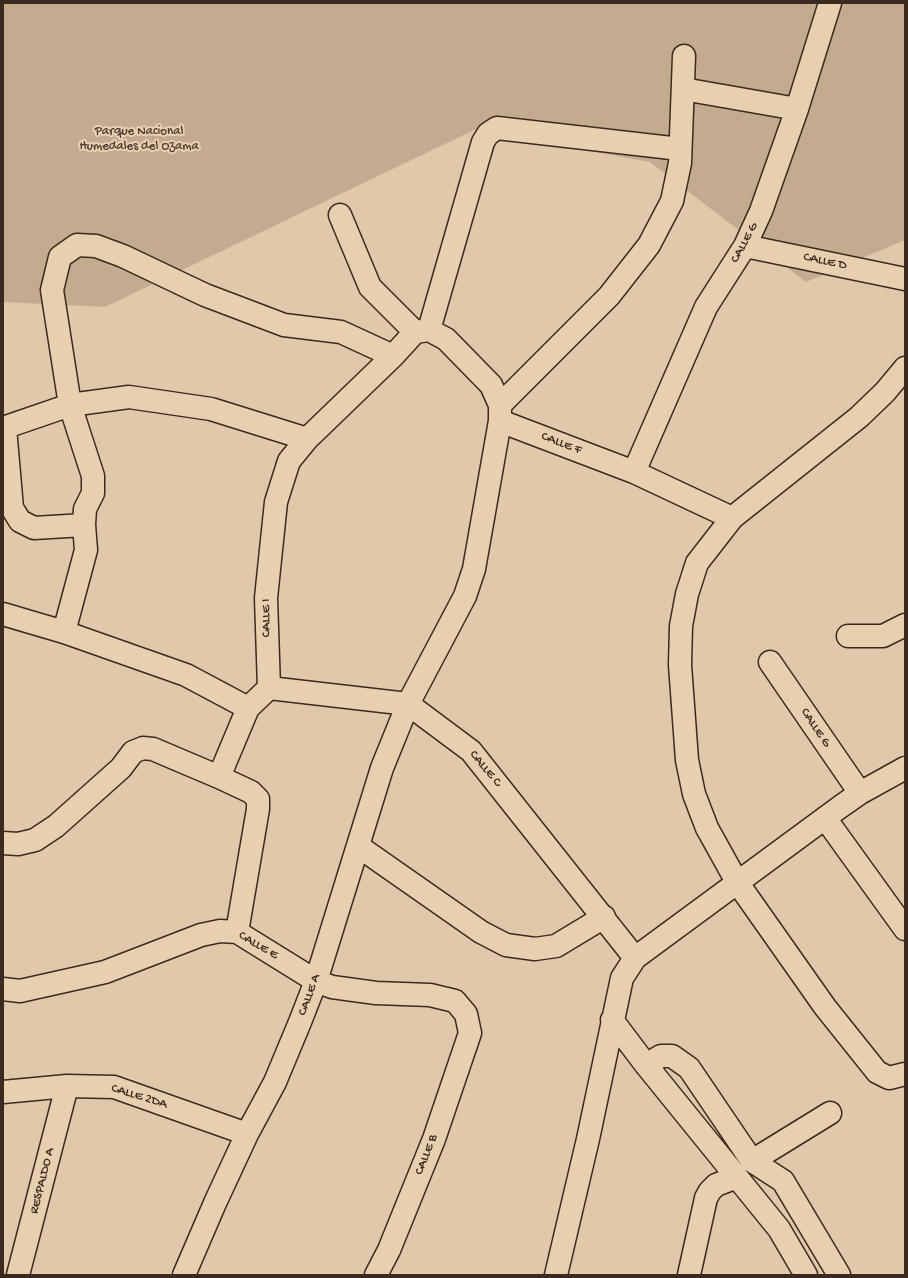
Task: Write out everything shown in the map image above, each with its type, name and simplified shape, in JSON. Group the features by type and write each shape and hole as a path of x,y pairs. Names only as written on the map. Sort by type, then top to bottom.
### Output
{"street":[{"name":"CALLE G","path":"634,472 706,307 745,246 761,211 797,109 830,3"},
{"path":"340,215 370,287 422,331 446,339 491,385 500,413 609,296 649,245 672,201 680,163 684,56"},
{"path":"682,89 797,109"},
{"path":"422,331 484,142 488,134 497,128 680,149"},
{"path":"64,632 86,550 84,525 85,509 93,493 93,476 70,405 52,290 60,257 77,245 96,246 123,256 205,295 284,325 341,332 394,356"},
{"name":"CALLE D","path":"745,246 905,279"},
{"name":"CALLE I","path":"269,688 266,598 276,502 288,462 307,439 422,331"},
{"path":"905,368 885,392 859,417 732,518 697,563 687,594 681,626 680,665 687,760 694,794 706,828 737,882 825,1007 877,1072 889,1078 905,1074"},
{"path":"84,525 34,528 20,520 12,508 4,428 70,405 129,397 211,409 307,439"},
{"name":"CALLE F","path":"500,413 634,472 732,518"},
{"name":"CALLE A","path":"184,1275 247,1134 274,1082 316,981 382,768 408,704 465,596 474,569 500,413"},
{"path":"3,614 64,632 186,675 248,708"},
{"path":"848,636 883,636 905,625"},
{"name":"CALLE G","path":"770,662 860,793"},
{"path":"219,777 248,708 269,688 408,704"},
{"name":"CALLE C","path":"408,704 471,751 636,958"},
{"path":"3,843 18,844 35,840 56,826 121,768 133,752 143,748 153,749 251,792 258,799 258,809 237,932"},
{"path":"556,1275 588,1139 622,978 636,958 737,882 860,793 905,768"},
{"path":"825,818 905,929"},
{"path":"358,846 481,932 506,945 535,949 556,946 604,918"},
{"name":"CALLE E","path":"3,989 20,991 105,972 201,936 220,931 237,932 316,981 332,987 376,993 430,996 455,1001 466,1014 470,1033"},
{"path":"612,1020 646,1065 779,1229 805,1274"},
{"name":"CALLE B","path":"376,1275 389,1250 434,1139 470,1033"},
{"path":"646,1065 661,1056 672,1056 689,1068 752,1161 783,1181 839,1275"},
{"name":"CALLE 2DA","path":"3,1092 67,1086 114,1087 247,1134"},
{"name":"RESPALDO A","path":"18,1275 67,1086"},
{"path":"752,1161 830,1113"},
{"path":"689,1275 706,1198 716,1185 737,1177"}],"green space":[{"name":"Parque Nacional Humedales del Ozama","path":"3,3 905,3 905,240 806,282 650,162 474,130 105,307 3,302"}]}
